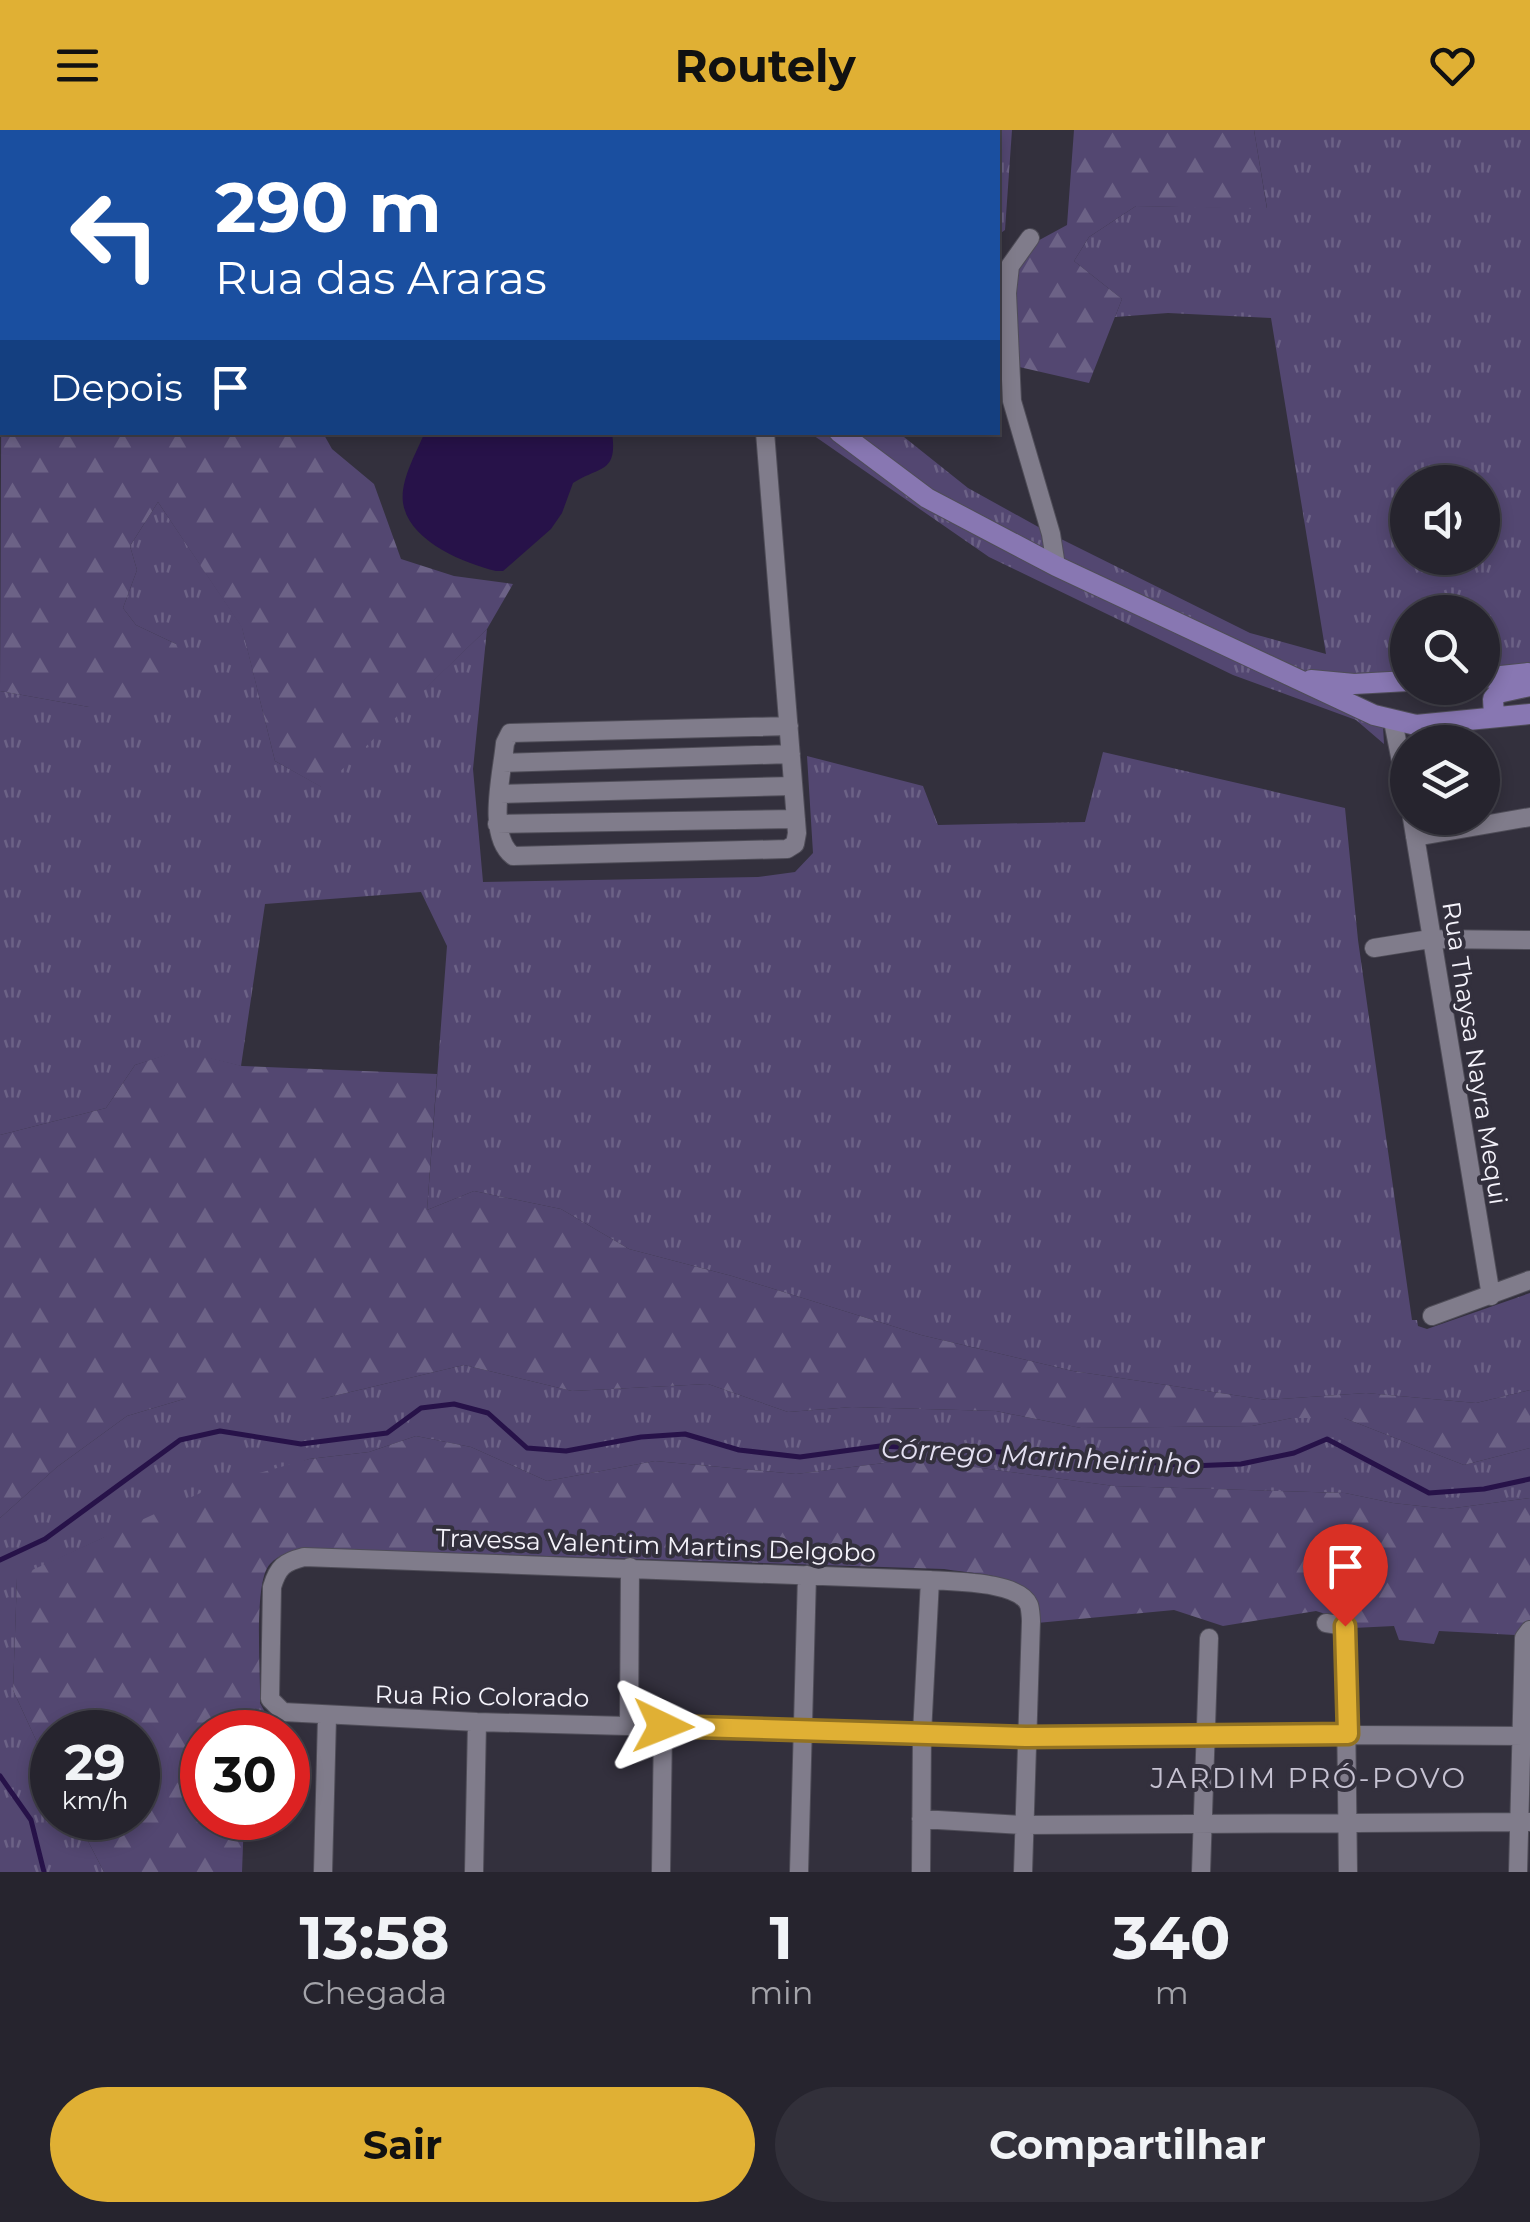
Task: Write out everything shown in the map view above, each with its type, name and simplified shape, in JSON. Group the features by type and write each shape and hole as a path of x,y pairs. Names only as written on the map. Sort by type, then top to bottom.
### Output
{"main road":[{"path":"843,435 928,498 1056,566 1392,721 1416,724 1530,714"},
{"path":"1500,676 1530,673"},
{"path":"1299,678 1354,684 1390,682"},
{"path":"1494,716 1493,699 1498,693 1530,686"}],"street":[{"path":"1030,238 1010,266 1012,401 1051,534 1056,566"},
{"path":"765,435 794,786 795,844 787,849 513,856 503,848 497,833 505,743 510,733 789,726"},
{"path":"1392,721 1393,725"},
{"path":"503,763 791,754"},
{"path":"500,794 794,786"},
{"path":"1500,820 1530,817"},
{"path":"498,824 796,819"},
{"name":"Rua Thaysa Nayra Mequi","path":"1414,835 1491,1296"},
{"path":"1374,948 1430,939 1530,940"},
{"path":"1432,1316 1530,1280"},
{"name":"Travessa Valentim Martins Delgobo","path":"274,1707 270,1699 272,1587 277,1570 287,1562 304,1558 630,1567 930,1580 1003,1587 1022,1595 1030,1606 1031,1621 1026,1737"},
{"path":"629,1724 630,1567"},
{"path":"799,1872 807,1575"},
{"path":"921,1872 922,1734 930,1580"},
{"path":"1336,1624 1348,1734 1348,1872"},
{"path":"1518,1872 1525,1822 1524,1638 1529,1630"},
{"path":"1201,1872 1209,1638"},
{"name":"Rua Rio Colorado","path":"274,1707 283,1712 327,1717 1026,1737 1526,1736"},
{"path":"323,1872 327,1717"},
{"path":"474,1872 477,1722"},
{"path":"661,1872 663,1726"},
{"path":"1023,1872 1026,1737"},
{"path":"921,1819 1024,1825 1346,1820 1525,1822"}],"green space":[{"path":"1000,130 1012,130 1005,230 1000,234"},
{"path":"1074,130 1254,130 1267,209 1136,206 1089,237 1074,261 1122,299 1089,383 1011,365 1007,293 1021,250 1067,225"},
{"path":"1254,130 1530,130 1530,670 1500,673 1500,595 1390,595 1390,677 1318,677 1055,559 930,492 853,435 902,435 968,488 1051,534 1250,633 1326,654 1271,318 1168,313 1115,317 1122,299 1074,261 1089,237 1136,206 1267,208"},
{"path":"1,435 324,435 332,449 374,484 401,559 454,576 513,584 487,629 323,788 275,761 242,628 158,502 130,546 137,570 123,608 136,625 176,644 184,663 142,704 89,707 0,691"},
{"path":"813,435 833,435 873,467 1383,727 1384,744 1356,720 1233,675 989,557"},
{"path":"158,502 242,627 275,761 322,787 487,629 473,769 483,882 758,877 795,872 813,853 807,756 923,786 938,825 1085,822 1103,752 1345,808 1358,940 1412,1320 1427,1329 1530,1293 1530,1390 1476,1403 1366,1393 1267,1400 1073,1371 921,1335 732,1276 629,1249 561,1209 474,1191 427,1210 447,946 421,892 265,904 241,1066 180,1051 135,1065 106,1108 0,1135 0,691 89,707 176,644 136,625 123,608 137,570 130,546"},
{"path":"180,1050 242,1066 437,1074 427,1210 474,1191 561,1209 629,1249 732,1276 921,1335 1073,1371 1267,1400 1366,1393 1476,1403 1530,1390 1530,1448 1464,1465 1344,1418 1292,1418 1252,1426 1081,1428 996,1411 852,1407 788,1412 708,1384 572,1391 464,1365 321,1399 184,1399 127,1416 57,1467 0,1518 0,1135 106,1108 135,1065"},
{"path":"464,1365 572,1391 708,1384 788,1412 852,1407 996,1411 1081,1428 1252,1426 1292,1418 1344,1418 1464,1465 1530,1448 1530,1498 1447,1509 1345,1493 1114,1486 916,1459 796,1474 655,1461 547,1481 471,1447 416,1436 369,1452 309,1459 103,1538 17,1578 13,1690 30,1727 30,1840 87,1840 104,1872 0,1872 0,1518 57,1467 127,1416 184,1399 321,1399"},
{"path":"416,1436 471,1447 547,1481 655,1461 796,1474 916,1459 1114,1486 1345,1493 1447,1509 1530,1498 1530,1624 1515,1635 1439,1631 1434,1644 1399,1640 1394,1626 1353,1628 1348,1621 1316,1611 1223,1626 1174,1610 1037,1623 1034,1606 1017,1585 990,1575 944,1569 305,1548 286,1553 270,1564 261,1589 260,1703 264,1710 180,1710 180,1840 243,1840 242,1872 104,1872 87,1840 160,1840 160,1710 30,1710 30,1727 13,1690 17,1577 220,1484 309,1459 369,1452"}],"shaded area":[{"path":"424,435 612,435 609,462 573,483 562,513 551,529 503,571 468,562 439,548 415,529 403,503 409,467"}],"waterway":[{"name":"Córrego Marinheirinho","path":"0,1560 45,1539 180,1440 220,1431 301,1444 387,1433 421,1408 454,1404 488,1413 527,1448 566,1451 641,1437 685,1434 739,1450 800,1457 880,1446 1190,1466 1241,1464 1294,1453 1327,1439 1429,1493 1484,1489 1530,1479"},
{"path":"0,1776 31,1820 44,1872"}],"district":[{"name":"JARDIM PRÓ-POVO","path":"1309,1778"}],"route":[{"path":"663,1726 1026,1737 1348,1734 1345,1626"}]}
